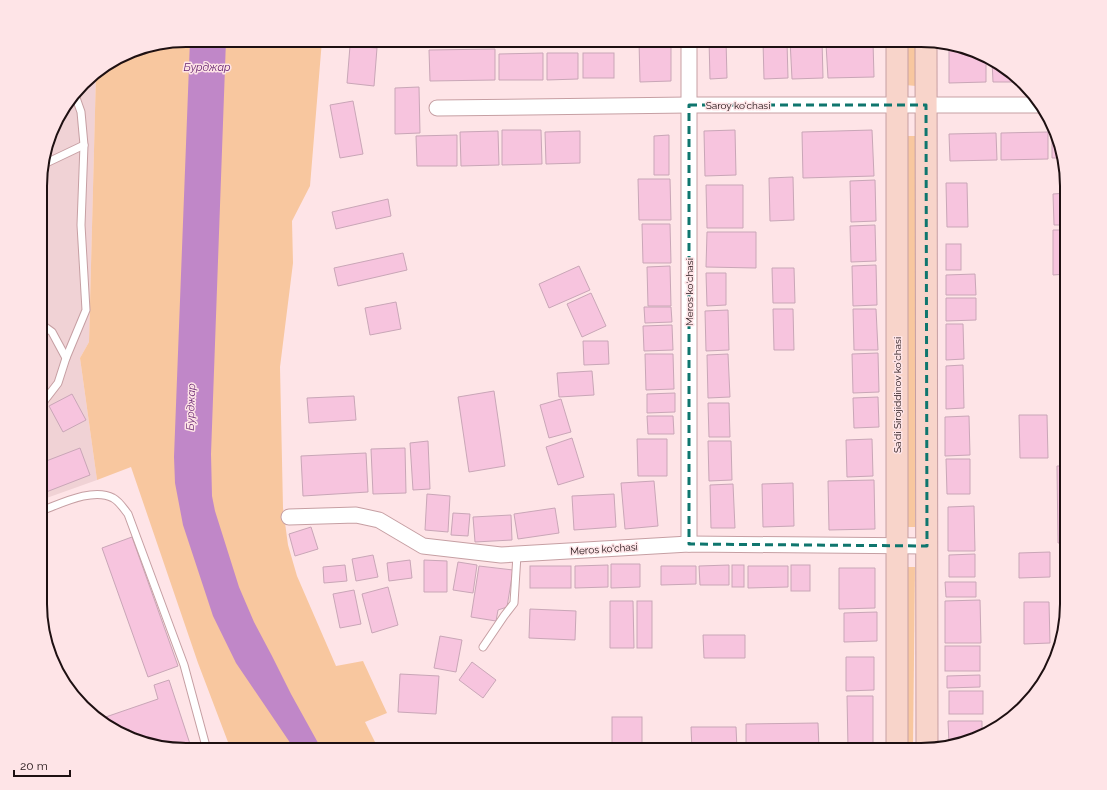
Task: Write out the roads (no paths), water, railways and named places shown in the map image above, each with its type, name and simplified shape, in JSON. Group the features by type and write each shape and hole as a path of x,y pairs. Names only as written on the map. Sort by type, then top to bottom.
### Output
{"street":[{"name":"Meros ko‘chasi","path":"689,47 689,544"},
{"name":"Sa'di Sirojiddinov ko'chasi","path":"896,47 898,743"},
{"path":"926,47 927,743"},
{"name":"Saroy ko‘chasi","path":"437,108 689,105 1034,105"},
{"name":"Meros ko'chasi","path":"290,517 356,515 379,520 423,546 501,555 689,544 897,547 927,546"}],"lane":[{"path":"47,397 58,383 66,358 86,310 81,225 84,145 81,112 77,100"},
{"path":"49,161 84,145"},
{"path":"47,328 52,332 66,358"},
{"path":"47,509 73,499 99,494 114,498 128,514 184,666 205,743"},
{"path":"483,647 514,603 517,555"}],"water":[{"name":"Бурджар","path":"190,47 226,47 211,454 212,496 215,511 239,587 254,622 318,743 290,743 236,663 213,616 183,525 175,483 174,457"}]}
